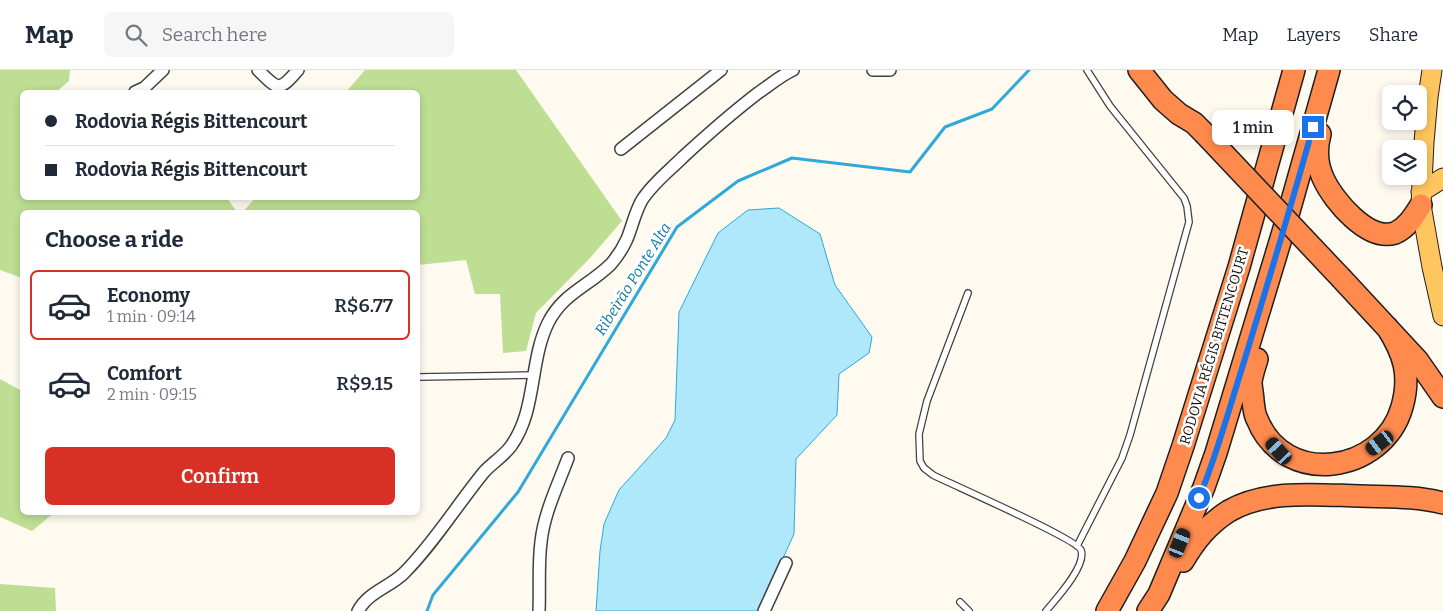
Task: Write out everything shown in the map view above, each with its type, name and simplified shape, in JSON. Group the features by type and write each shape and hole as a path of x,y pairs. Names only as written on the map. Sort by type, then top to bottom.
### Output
{"highway":[{"path":"1139,70 1163,100 1199,128"},
{"path":"1153,70 1199,128 1418,361 1443,397"},
{"path":"1248,233 1247,196 1262,134 1282,70"},
{"name":"RODOVIA RÉGIS BITTENCOURT","path":"1108,608 1148,536 1167,493 1236,276 1294,70"},
{"path":"1154,602 1204,487 1216,453 1286,222 1328,70"},
{"path":"1337,70 1318,140 1319,166 1332,194 1360,224 1382,234 1393,233 1402,229 1410,222 1432,188"},
{"path":"1286,222 1278,269 1251,382 1256,419 1267,437 1279,451 1290,457 1318,465 1347,462 1361,457 1389,434 1397,422 1407,382 1404,363 1396,341 1387,327"},
{"path":"1154,602 1194,542 1230,510 1247,504 1269,498 1310,495 1400,497 1443,503"}],"main road":[{"path":"1432,70 1428,97 1432,188 1432,267 1443,316"}],"street":[{"path":"140,90 163,70"},
{"path":"258,70 273,84 279,86 286,84 298,70"},
{"path":"621,149 721,70"},
{"path":"358,611 362,604 387,584 402,575 485,470 510,447 520,430 532,390 541,340 548,323 556,310 569,296 610,266 627,240 641,202 650,189 660,177 723,121 776,80 793,70"},
{"path":"873,70 890,70"},
{"path":"539,611 539,568 544,522 568,458"},
{"path":"764,611 786,563"}],"lane":[{"path":"1078,546 1122,458 1189,222 1184,198 1110,106 1087,70"},
{"path":"968,293 928,401 919,434 920,461 924,468 933,474 1052,531 1081,549 1082,556 1078,567 1070,581 1046,611"},
{"path":"420,377 534,375"},
{"path":"960,602 969,611"}],"green space":[{"path":"0,70 70,70 69,81 58,90 20,90 20,200 228,200 236,210 20,210 20,277 0,270"},
{"path":"365,70 516,70 622,221 590,258 536,313 526,351 503,353 500,294 475,294 466,260 420,265 420,210 245,210 253,200 420,200 420,90 348,90"},
{"path":"0,379 20,390 20,515 52,515 32,531 0,517"},
{"path":"0,584 55,588 56,611 0,611"}],"water":[{"path":"779,208 820,234 835,285 872,337 869,353 839,374 837,415 796,459 794,534 759,611 596,611 600,551 604,524 619,490 666,438 675,420 679,312 718,233 748,210"}],"waterway":[{"name":"Ribeirão Ponte Alta","path":"427,611 433,595 518,492 677,227 738,181 792,158 910,172 945,127 992,109 1029,70"}],"route":[{"path":"1199,498 1216,453 1313,127"}]}
